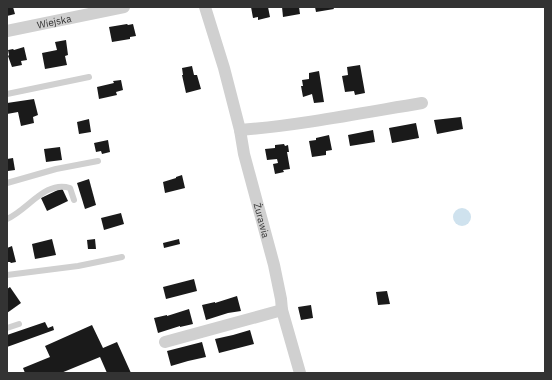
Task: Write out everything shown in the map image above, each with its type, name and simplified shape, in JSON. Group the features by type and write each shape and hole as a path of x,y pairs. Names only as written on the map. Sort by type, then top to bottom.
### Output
{"street":[{"name":"Wiejska","path":"7,31 124,7"},
{"name":"Żurawia","path":"205,7 224,68 240,130 244,154 275,272 282,310 300,373"},
{"path":"240,130 294,124 422,103"},
{"path":"165,342 282,310"}],"lane":[{"path":"7,94 88,77"},
{"path":"7,183 56,169 98,161"},
{"path":"7,219 16,215 44,191 54,187 63,186 70,188 74,200"},
{"path":"7,275 85,265 122,257"},
{"path":"7,328 19,324"}],"water":[{"path":"462,208 468,211 471,217 468,223 462,226 456,223 453,217 456,211"}],"building":[{"path":"7,7 13,7 15,14 7,16"},
{"path":"251,7 268,7 270,17 258,20 258,17 253,18"},
{"path":"282,7 299,7 300,14 283,17"},
{"path":"315,7 333,7 334,9 316,12"},
{"path":"133,24 136,36 130,37 130,39 112,42 109,27"},
{"path":"66,40 68,55 65,56 67,65 45,69 42,53 57,50 55,42"},
{"path":"24,47 27,60 21,61 22,65 12,67 8,56 8,50"},
{"path":"360,65 365,93 355,95 354,91 345,92 342,76 348,75 347,67"},
{"path":"192,66 194,75 197,75 201,89 186,93 182,68"},
{"path":"319,71 324,102 314,103 312,94 303,97 301,86 303,86 302,80 309,79 309,73"},
{"path":"121,80 123,90 116,92 117,95 99,99 97,87 114,83 113,81"},
{"path":"34,99 38,115 33,117 34,123 21,126 18,112 7,114 7,103"},
{"path":"461,117 463,129 437,134 434,120"},
{"path":"89,119 91,132 79,134 77,122"},
{"path":"416,123 419,138 392,143 389,128"},
{"path":"373,130 375,142 350,146 348,135"},
{"path":"329,135 332,150 326,151 326,155 312,157 309,141"},
{"path":"108,140 110,152 102,154 101,151 96,152 94,143"},
{"path":"284,144 285,146 288,145 289,152 287,152 290,169 283,170 284,172 275,174 273,164 278,163 277,159 267,160 265,149 275,148 275,145"},
{"path":"60,147 62,160 46,162 44,149"},
{"path":"13,158 15,170 8,171 7,159"},
{"path":"182,175 185,188 165,193 163,182"},
{"path":"89,179 96,205 85,209 77,183"},
{"path":"62,188 68,201 47,211 41,198"},
{"path":"121,213 124,224 104,230 101,218"},
{"path":"52,239 56,255 35,259 32,244"},
{"path":"95,239 96,249 88,249 87,240"},
{"path":"179,239 180,244 164,248 163,243"},
{"path":"12,246 16,262 11,263 7,262 7,248"},
{"path":"194,279 197,291 166,299 163,287"},
{"path":"10,287 21,303 7,313 7,289"},
{"path":"387,291 390,304 378,305 376,292"},
{"path":"237,296 241,311 228,313 206,320 202,305 215,303"},
{"path":"311,305 313,318 301,320 298,307"},
{"path":"189,309 193,324 180,326 158,333 154,318 167,316"},
{"path":"45,322 48,328 53,326 54,330 7,347 7,335"},
{"path":"92,325 103,348 117,342 131,373 107,373 100,357 61,373 25,373 23,368 50,357 45,346"},
{"path":"250,330 254,344 219,353 215,339"},
{"path":"202,342 206,357 171,366 167,351"}]}
